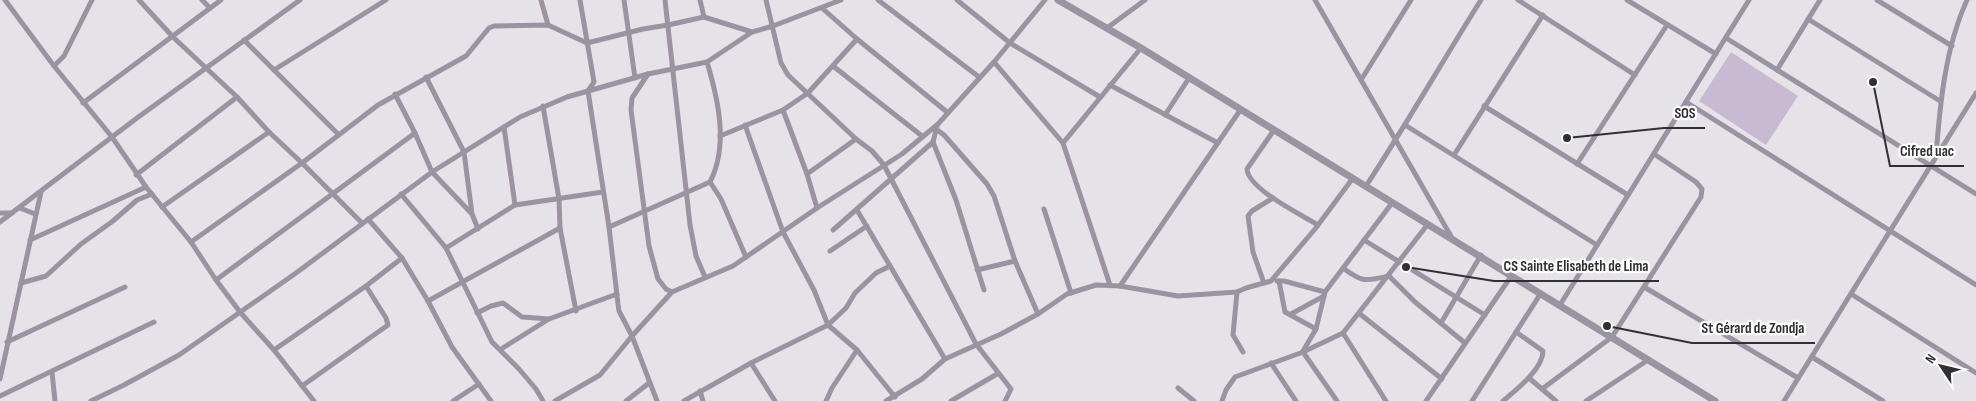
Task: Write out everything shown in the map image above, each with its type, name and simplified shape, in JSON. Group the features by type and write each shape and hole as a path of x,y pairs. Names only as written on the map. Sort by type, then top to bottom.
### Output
{"street":[{"path":"5,0 54,66 112,137 136,175 191,242 240,312 274,350 314,401"},
{"path":"54,66 64,56 92,0"},
{"path":"139,0 173,37 237,97 269,132 362,223"},
{"path":"202,0 210,8"},
{"path":"83,103 222,0"},
{"path":"0,222 112,137 300,0"},
{"path":"274,70 386,0"},
{"path":"541,0 548,25"},
{"path":"580,0 594,82 588,91 609,226 619,311 632,336 657,401"},
{"path":"624,0 635,78"},
{"path":"665,0 686,192 696,256 705,277"},
{"path":"700,0 704,17"},
{"path":"766,0 781,62 788,75 856,139 872,151 884,165 976,344 997,374 1008,384 1010,389 1005,401"},
{"path":"91,401 179,355 296,274 432,172 520,117 543,106 588,91 648,74 707,62 752,32 841,0"},
{"path":"878,0 979,77"},
{"path":"957,0 1010,43 1100,97"},
{"path":"555,401 600,375 672,292 733,266 817,208 902,154 922,136 937,126 947,112 994,62 1045,0"},
{"path":"1058,0 1141,48 1392,203 1481,255 1711,400"},
{"path":"1107,28 1145,0"},
{"path":"1315,0 1452,238"},
{"path":"1361,80 1411,0"},
{"path":"1366,186 1481,0"},
{"path":"1518,0 1634,75"},
{"path":"1627,0 1716,54"},
{"path":"1560,305 1748,2 1741,0"},
{"path":"1777,70 1820,0"},
{"path":"1877,0 1952,46"},
{"path":"1935,159 1940,101 1957,25 1966,0"},
{"path":"822,8 947,112"},
{"path":"1454,155 1543,15"},
{"path":"191,242 395,94 466,56 489,28 494,26 548,25 587,43 643,29 704,17 752,32"},
{"path":"1808,19 1940,101"},
{"path":"1577,164 1667,24"},
{"path":"1726,38 1976,194"},
{"path":"720,136 783,110 808,93 857,39"},
{"path":"244,40 338,134"},
{"path":"1063,143 1141,48"},
{"path":"609,226 710,182 716,171 720,136 716,95 707,62"},
{"path":"994,62 1063,143 1110,285"},
{"path":"833,66 922,136"},
{"path":"648,74 632,98 631,110 646,209 649,246 658,279 666,289 672,292"},
{"path":"426,77 464,152 472,214 478,228"},
{"path":"1165,115 1189,78"},
{"path":"1110,85 1218,143"},
{"path":"1784,401 1976,93"},
{"path":"395,94 432,172 472,214"},
{"path":"136,175 237,97"},
{"path":"1686,102 1976,285"},
{"path":"543,106 559,199 560,228 576,311"},
{"path":"1484,106 1628,195"},
{"path":"783,110 807,174 817,208"},
{"path":"1120,286 1241,110"},
{"path":"745,125 783,232 814,290 828,325 858,350 896,397"},
{"path":"1405,125 1597,245"},
{"path":"833,230 858,210 933,142 937,126"},
{"path":"937,126 987,184 994,196 1015,261 1038,314"},
{"path":"504,127 515,205"},
{"path":"1274,130 1247,169 1250,179 1294,214 1304,217 1318,226"},
{"path":"162,208 269,132"},
{"path":"216,280 415,133"},
{"path":"807,174 856,139"},
{"path":"933,142 956,200 984,290"},
{"path":"1542,389 1612,337 1701,197 1702,189 1696,182 1654,154"},
{"path":"1271,281 1318,226 1353,178"},
{"path":"710,182 721,199 746,257"},
{"path":"30,240 146,187"},
{"path":"0,379 41,192"},
{"path":"446,248 515,205 603,192"},
{"path":"21,283 46,276 81,244 137,200 152,194"},
{"path":"401,194 446,248 476,313 492,342 536,390 543,401"},
{"path":"1264,283 1253,252 1248,216 1252,211 1273,198"},
{"path":"1291,314 1324,294 1392,203"},
{"path":"20,208 35,214"},
{"path":"1044,209 1071,293"},
{"path":"858,210 945,359"},
{"path":"0,213 12,213"},
{"path":"368,219 402,258 428,301 452,347 491,401"},
{"path":"1222,401 1226,390 1235,377 1303,352 1343,333 1360,314 1428,224"},
{"path":"830,251 867,226"},
{"path":"428,301 560,228"},
{"path":"1364,240 1485,315"},
{"path":"1441,323 1481,255"},
{"path":"274,350 366,286 402,258"},
{"path":"977,270 1015,261"},
{"path":"684,401 751,363 828,325 846,308 855,293 876,273 890,266"},
{"path":"1343,268 1358,279 1371,280 1389,276"},
{"path":"1426,401 1512,275"},
{"path":"1389,276 1415,302 1465,343"},
{"path":"886,401 896,397 922,379 945,359 1001,334 1071,293 1096,285 1120,286 1178,296 1237,292 1271,281 1279,281 1324,294"},
{"path":"1279,281 1283,310 1316,329"},
{"path":"302,386 388,325 386,318 366,286"},
{"path":"7,342 126,287"},
{"path":"1644,287 1798,378"},
{"path":"1237,292 1233,335 1243,352"},
{"path":"1472,401 1541,293"},
{"path":"500,349 550,319 576,311 617,294"},
{"path":"1303,352 1316,329 1324,294"},
{"path":"1851,294 1976,374"},
{"path":"476,313 491,306 503,304 522,317 550,319"},
{"path":"1360,314 1442,379"},
{"path":"0,396 154,322"},
{"path":"1503,401 1529,378 1543,357 1543,351 1516,332"},
{"path":"1343,333 1386,401"},
{"path":"826,401 832,388 858,350"},
{"path":"1303,352 1336,401"},
{"path":"1812,357 1883,401"},
{"path":"1586,401 1648,360"},
{"path":"751,363 775,401"},
{"path":"1271,363 1295,401"},
{"path":"52,372 55,401"},
{"path":"951,401 997,374"},
{"path":"1529,378 1556,401"},
{"path":"626,401 649,383"},
{"path":"454,401 479,384"},
{"path":"1178,388 1194,401"},
{"path":"700,391 703,401"}],"shaded area":[{"path":"1731,52 1798,96 1766,145 1699,101"}],"place":[{"name":"Cifred uac","path":"1873,82"},
{"name":"SOS","path":"1567,138"},
{"name":"CS Sainte Elisabeth de Lima","path":"1406,267"},
{"name":"St Gérard de Zondja","path":"1607,326"}]}
